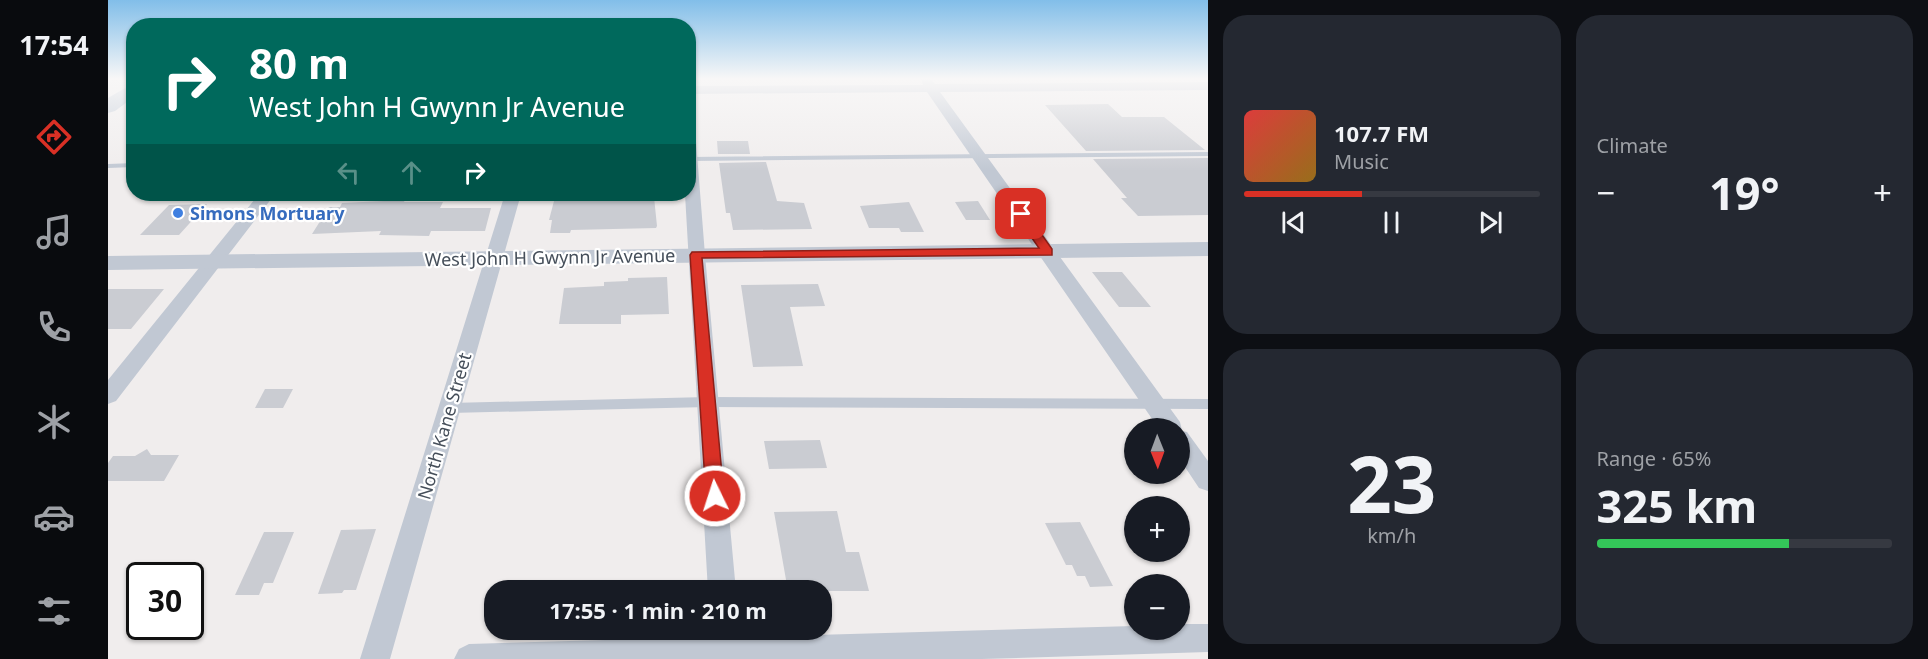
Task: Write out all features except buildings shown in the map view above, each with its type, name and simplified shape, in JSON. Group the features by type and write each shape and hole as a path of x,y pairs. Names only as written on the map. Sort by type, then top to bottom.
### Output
{"street":[{"path":"947,110 1164,418"},
{"path":"108,395 261,201"},
{"name":"North Kane Street","path":"375,659 511,201"},
{"path":"693,201 721,580"},
{"name":"West John H Gwynn Jr Avenue","path":"108,263 1208,249"},
{"path":"1190,455 1208,480"},
{"path":"469,659 727,647 1208,638"}],"lane":[{"path":"696,159 1208,154"},
{"path":"108,166 126,165"},
{"path":"450,408 708,402 1208,404"}],"place":[{"name":"Simons Mortuary","path":"178,213"}],"route":[{"path":"715,496 696,255 1048,252 1021,214"}]}
